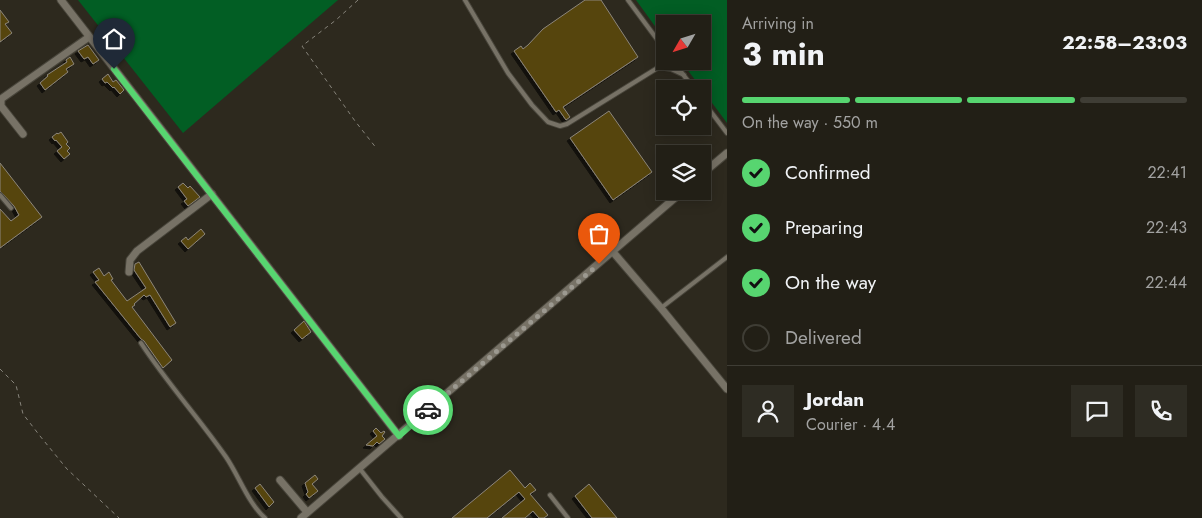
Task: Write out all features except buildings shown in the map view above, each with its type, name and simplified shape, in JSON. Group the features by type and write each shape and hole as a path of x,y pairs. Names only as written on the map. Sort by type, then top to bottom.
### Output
{"street":[{"path":"61,0 399,436"},
{"path":"23,134 1,106 1,99 89,37"},
{"path":"711,166 727,153"},
{"path":"129,272 130,260 137,251 212,194"},
{"path":"300,518 399,436 673,200"},
{"path":"613,252 727,388"},
{"path":"280,480 307,512"}],"lane":[{"path":"466,0 508,73 532,105 548,122 554,125 567,124 656,68"},
{"path":"628,0 656,38"},
{"path":"673,70 684,75"},
{"path":"680,70 688,80"},
{"path":"711,112 727,133"},
{"path":"0,195 11,208"},
{"path":"661,308 727,257"},
{"path":"141,343 221,449 254,505 265,518"},
{"path":"360,469 401,518"},
{"path":"550,495 568,518"}],"path":[{"path":"358,0 302,46 354,121 378,149"},
{"path":"0,368 16,384 22,414 67,469 120,518"}],"green space":[{"path":"78,0 338,0 183,133"},
{"path":"636,0 727,0 727,123 711,101 711,80 695,80 688,70 711,70 711,15 656,15 656,28"}],"way so far":[{"path":"428,410 599,264"}],"route":[{"path":"114,69 399,436 428,410"}]}
